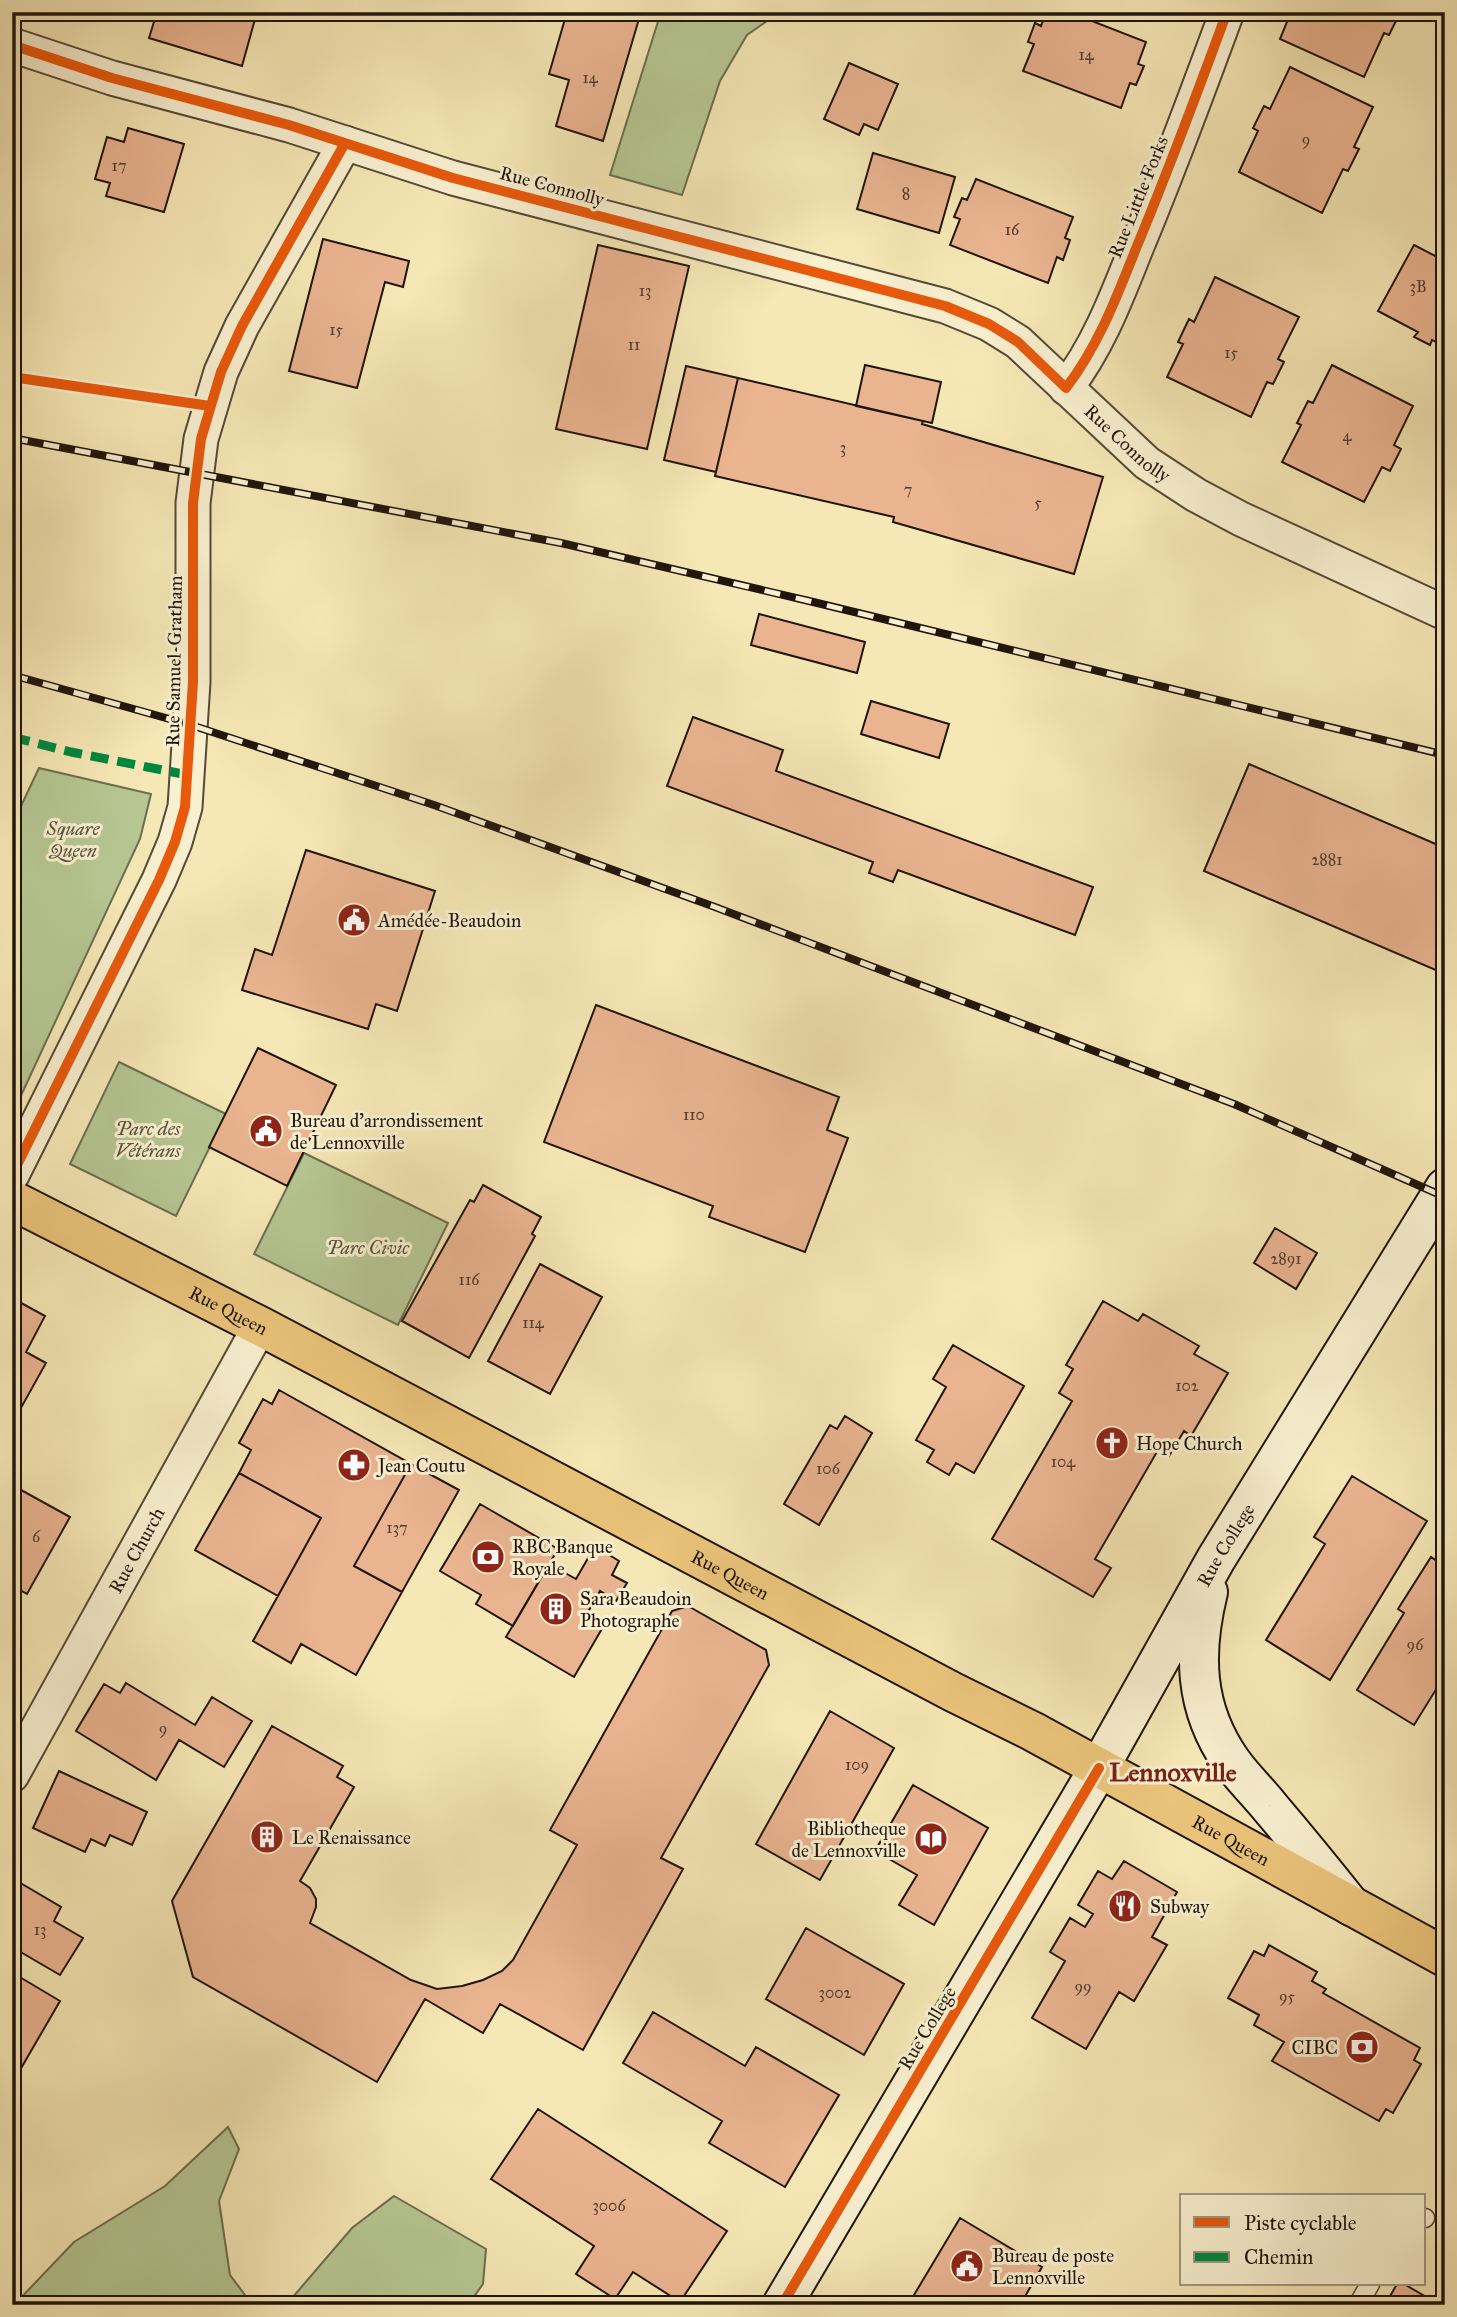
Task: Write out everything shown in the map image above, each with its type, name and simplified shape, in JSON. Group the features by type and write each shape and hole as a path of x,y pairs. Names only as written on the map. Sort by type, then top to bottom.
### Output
{"main road":[{"name":"Rue College","path":"782,2305 1099,1768 1216,1559 1445,1188"},
{"name":"Rue Queen","path":"12,1200 260,1326 1099,1768 1445,1957"},
{"path":"1216,1559 1202,1617 1199,1654 1199,1683 1212,1728 1232,1763 1351,1906"}],"street":[{"name":"Rue Little Forks","path":"1066,388 1094,348 1108,317 1172,161 1227,12"},
{"name":"Rue Connolly","path":"12,46 112,78 230,108 453,178 945,306 989,324 1018,342 1147,463 1196,495 1241,519 1445,613"},
{"name":"Rue Samuel-Gratham","path":"12,1175 176,842 185,807 188,767 193,682 193,503 201,439 221,372 242,326 345,143"},
{"name":"Rue Church","path":"12,1775 260,1326"}],"lane":[{"path":"1358,2305 1369,2286"}],"green space":[{"path":"661,12 780,12 747,35 720,81 682,195 610,175"},
{"name":"Square Queen","path":"39,768 151,794 140,839 12,1115 12,825"},
{"name":"Parc des Vétérans","path":"119,1062 226,1114 176,1216 70,1164"},
{"name":"Parc Civic","path":"304,1153 448,1223 398,1325 254,1254"},
{"path":"228,2127 239,2149 219,2201 230,2275 251,2303 257,2305 14,2305 74,2242 165,2186"},
{"path":"394,2196 486,2249 483,2284 468,2305 286,2305 352,2228"}],"building":[{"path":"157,12 257,12 242,66 149,38"},
{"path":"567,12 641,12 603,141 556,126 569,80 549,74"},
{"path":"1046,12 1069,12 1146,42 1138,64 1144,66 1136,85 1130,83 1121,108 1023,71 1034,44 1028,42 1035,23 1041,26"},
{"path":"1291,12 1400,13 1389,35 1384,33 1364,77 1280,39"},
{"path":"849,63 898,84 878,130 864,124 859,135 824,119"},
{"path":"1290,67 1373,107 1354,147 1359,149 1348,171 1343,169 1322,213 1239,172 1258,131 1253,128 1264,106 1270,109"},
{"path":"128,128 184,144 164,212 106,196 110,183 95,179 107,137 124,142"},
{"path":"873,153 955,177 939,233 857,209"},
{"path":"976,179 1073,217 1065,238 1070,240 1063,260 1057,257 1048,283 950,245 960,219 954,217 962,198 967,200"},
{"path":"323,239 409,261 403,287 385,282 357,388 289,371"},
{"path":"598,245 689,266 647,449 556,429"},
{"path":"1414,245 1445,261 1445,346 1432,340 1430,345 1414,337 1418,332 1378,311"},
{"path":"1215,277 1299,317 1278,359 1284,362 1273,384 1267,382 1251,417 1167,377 1183,344 1178,342 1189,319 1194,322"},
{"path":"865,365 941,382 932,423 856,406"},
{"path":"1332,365 1413,406 1394,445 1401,449 1390,471 1382,467 1364,502 1282,462 1301,425 1297,423 1308,401 1313,403"},
{"path":"686,366 738,378 716,472 664,460"},
{"path":"738,378 923,421 922,424 1103,477 1074,574 893,522 894,517 715,476"},
{"path":"759,614 865,642 857,673 751,645"},
{"path":"871,701 949,724 939,758 861,734"},
{"path":"693,717 783,750 776,771 1093,887 1075,935 898,870 893,882 869,873 873,862 667,786"},
{"path":"1249,764 1445,848 1445,974 1204,871"},
{"name":"Amédée-Beaudoin","path":"306,850 435,891 397,1011 376,1004 368,1029 242,990 255,949 272,955"},
{"path":"596,1005 839,1097 827,1130 848,1138 805,1252 709,1217 713,1206 544,1142"},
{"name":"Bureau d'arrondissement de Lennoxville","path":"258,1048 336,1085 287,1186 209,1147"},
{"path":"483,1185 541,1217 532,1234 535,1236 469,1358 402,1321 470,1200 474,1202"},
{"path":"1275,1228 1317,1253 1296,1289 1254,1263"},
{"path":"540,1264 602,1297 550,1394 488,1361"},
{"path":"12,1298 45,1316 26,1352 46,1363 12,1424"},
{"name":"Hope Church","path":"1103,1301 1138,1321 1143,1314 1199,1346 1194,1354 1228,1373 1191,1436 1184,1431 1169,1456 1158,1450 1095,1559 1111,1568 1093,1597 992,1539 1072,1401 1059,1393 1073,1369 1066,1365"},
{"path":"953,1345 1024,1386 974,1473 956,1463 949,1475 927,1462 934,1450 916,1440 946,1387 933,1379"},
{"path":"279,1390 411,1464 354,1566 402,1592 356,1675 301,1644 291,1663 253,1641 321,1518 239,1473 251,1450 239,1443 263,1399 272,1404"},
{"path":"845,1416 872,1433 819,1525 784,1504 830,1425 837,1429"},
{"path":"411,1464 459,1490 402,1592 354,1566"},
{"path":"239,1473 321,1518 278,1596 195,1550"},
{"path":"1352,1476 1427,1521 1330,1680 1266,1640 1325,1544 1314,1537"},
{"path":"12,1485 70,1517 27,1594 12,1586"},
{"path":"480,1504 558,1549 513,1626 476,1604 481,1595 440,1571"},
{"name":"Sara Beaudoin Photographe","path":"595,1546 619,1561 612,1575 627,1583 616,1601 600,1591 585,1617 603,1627 574,1677 506,1637 549,1564 576,1579"},
{"path":"1445,1547 1445,1675 1414,1725 1357,1690 1404,1613 1398,1609 1431,1557 1437,1561"},
{"name":"Le Renaissance","path":"688,1606 766,1650 769,1665 661,1858 683,1869 583,2050 500,2004 483,2033 425,1999 377,2082 193,1977 172,1901 272,1726 343,1766 337,1777 354,1787 300,1881 310,1888 316,1899 310,1923 411,1980 437,1989 462,1986 502,1971 513,1960 577,1845 550,1830 672,1611"},
{"path":"126,1683 195,1725 212,1697 252,1721 224,1767 179,1740 156,1780 76,1731 104,1684 120,1693"},
{"path":"830,1711 894,1748 820,1880 756,1844"},
{"path":"59,1771 147,1812 132,1845 110,1835 105,1846 91,1839 85,1852 33,1828"},
{"path":"913,1785 988,1828 934,1925 899,1905 917,1875 875,1851"},
{"path":"1124,1861 1177,1892 1152,1937 1167,1945 1134,2001 1119,1992 1086,2049 1032,2018 1065,1961 1050,1952 1070,1918 1085,1927 1093,1914 1078,1905 1098,1871 1112,1879"},
{"path":"12,1878 61,1907 54,1921 83,1938 60,1975 12,1947"},
{"path":"806,1928 904,1984 864,2055 766,1999"},
{"path":"1269,1945 1317,1972 1312,1981 1326,1989 1323,1993 1420,2048 1414,2060 1421,2064 1393,2113 1386,2109 1379,2121 1272,2061 1284,2042 1254,2025 1259,2015 1228,1998 1254,1951 1264,1956"},
{"path":"13,1973 60,2001 20,2070 12,2065"},
{"path":"653,2012 745,2066 756,2047 839,2095 785,2187 709,2143 722,2121 623,2063"},
{"path":"538,2109 727,2231 680,2302 633,2272 615,2299 576,2274 594,2246 491,2179"},
{"path":"960,2218 1042,2267 1020,2305 908,2305"},
{"path":"1396,2286 1407,2286 1440,2305 1385,2305"}],"railway":[{"path":"12,438 561,543 1445,755"},
{"path":"12,675 191,725 322,768 434,805 715,907 1234,1104 1445,1197"}],"marked path":[{"path":"12,737 71,752 188,775"}],"cycle path":[{"path":"12,45 112,78 289,125 453,178 945,306 989,324 1018,342 1066,388 1088,355 1114,302 1172,159 1227,12"},
{"path":"12,1175 159,880 175,842 185,807 193,682 193,503 201,439 221,372 242,326 345,143"},
{"path":"12,377 210,406"},
{"path":"782,2305 1099,1768"}],"place":[{"name":"Amédée-Beaudoin","path":"354,920"},
{"name":"Bureau d'arrondissement de Lennoxville","path":"266,1131"},
{"name":"Hope Church","path":"1112,1443"},
{"name":"Jean Coutu","path":"354,1465"},
{"name":"RBC Banque Royale","path":"488,1557"},
{"name":"Sara Beaudoin Photographe","path":"556,1609"},
{"name":"Le Renaissance","path":"267,1837"},
{"name":"Bibliotheque de Lennoxville","path":"931,1839"},
{"name":"Subway","path":"1125,1906"},
{"name":"CIBC","path":"1362,2047"},
{"name":"Bureau de poste Lennoxville","path":"967,2266"}],"district":[{"name":"Lennoxville","path":"1173,1772"}]}
